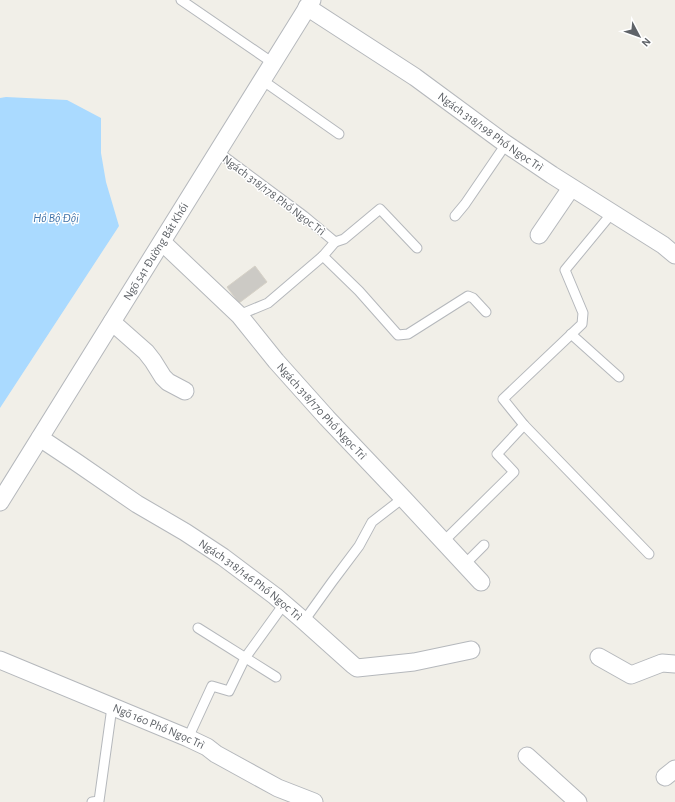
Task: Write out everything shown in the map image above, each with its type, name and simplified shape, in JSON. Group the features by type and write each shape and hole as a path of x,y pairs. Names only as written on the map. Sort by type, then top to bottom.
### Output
{"street":[{"name":"Ngõ 541 Đường Bát Khối","path":"0,502 309,4"},
{"name":"Ngách 318/198 Phố Ngọc Trì","path":"309,4 415,77 506,144 571,188 663,245 675,255"},
{"path":"539,235 571,188"},
{"name":"Ngách 318/170 Phố Ngọc Trì","path":"162,242 239,315 276,361 481,582"},
{"path":"112,322 146,352 168,382 185,391"},
{"name":"Ngách 318/146 Phố Ngọc Trì","path":"40,438 137,504 224,557 284,604 357,668 414,662 471,650"},
{"path":"599,657 632,675 662,663 675,664"},
{"name":"Ngõ 160 Phố Ngọc Trì","path":"0,660 188,738 207,747 216,754 278,788 314,802"},
{"path":"527,756 578,802"}],"lane":[{"path":"181,0 273,63"},
{"path":"262,80 339,134"},
{"path":"455,216 465,204 506,144"},
{"name":"Ngách 318/178 Phố Ngọc Trì","path":"218,152 304,216 335,242 323,256 359,291 398,335 408,334 468,296 473,298 486,312"},
{"path":"335,242 344,239 380,209 417,248"},
{"path":"612,213 565,270 583,313 582,324 504,399 524,425 649,554"},
{"path":"239,315 268,303 323,256"},
{"path":"571,334 619,377"},
{"path":"444,542 514,472 497,454 524,425"},
{"path":"304,621 359,546 372,522 404,498"},
{"path":"465,564 484,545"},
{"path":"188,738 212,686 229,691 245,658 284,604"},
{"path":"198,628 276,677"},
{"path":"92,802 99,801 112,707"}],"water":[{"name":"Hồ Bộ Đội","path":"0,98 67,100 101,118 101,153 106,182 119,226 0,408"}],"building":[{"path":"255,266 267,282 239,303 227,287"}]}
